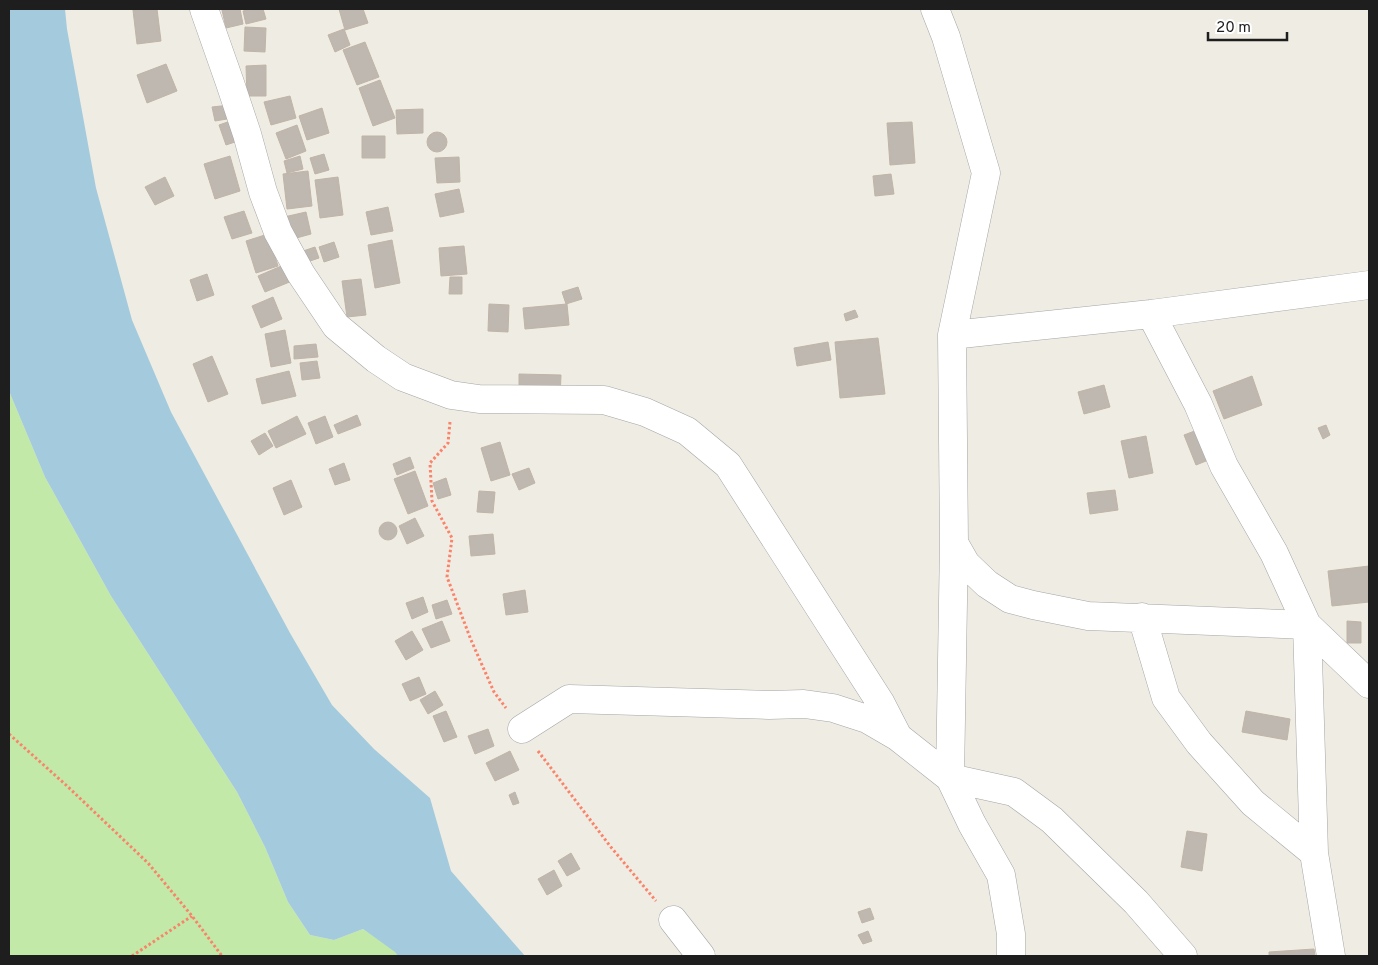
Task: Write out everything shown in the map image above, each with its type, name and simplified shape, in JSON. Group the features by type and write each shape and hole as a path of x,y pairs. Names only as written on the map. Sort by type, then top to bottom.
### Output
{"street":[{"path":"204,9 247,134 263,192 278,232 301,274 336,326 376,359 403,377 451,395 479,399 604,400 645,412 687,431 728,465 880,702 898,737"},
{"path":"935,9 946,37 986,174 952,335 954,543 950,778 972,824 1001,875 1010,927 1011,956"},
{"path":"952,335 1150,314 1369,285"},
{"path":"1150,314 1198,404 1224,466 1274,552 1307,625 1314,853 1331,956"},
{"path":"954,543 966,564 987,584 1010,599 1088,616 1307,625 1366,673"},
{"path":"1142,618 1166,698 1193,736 1253,802 1314,853"},
{"path":"522,729 569,698 769,705 804,704 833,708 867,719 898,737 950,778 1014,792 1052,820 1136,902 1183,956"},
{"path":"673,920 701,956"}],"path":[{"path":"451,395 448,443 430,463 432,501 452,538 448,577 460,613 494,692 610,846 673,920"},
{"path":"9,734 148,863 222,956"},
{"path":"132,956 192,916"}],"green space":[{"path":"9,391 45,477 111,596 237,792 265,847 288,902 310,935 334,940 363,929 396,952 398,956 9,956"}],"water":[{"path":"9,9 65,9 96,188 132,320 171,412 290,633 332,705 374,749 430,798 451,871 525,956 398,956 363,929 334,940 310,935 288,902 265,847 237,792 111,596 45,477 9,391"}],"building":[{"path":"157,9 161,41 137,44 133,10"},
{"path":"240,9 243,24 226,28 222,10"},
{"path":"263,9 266,19 246,24 243,11"},
{"path":"339,9 363,9 368,23 345,30"},
{"path":"245,27 266,28 265,52 244,51"},
{"path":"344,29 350,45 335,52 328,35"},
{"path":"365,42 379,77 357,85 343,50"},
{"path":"166,64 177,91 147,103 137,75"},
{"path":"266,65 266,96 247,96 246,66"},
{"path":"380,80 395,118 373,126 359,88"},
{"path":"290,96 296,118 271,125 264,102"},
{"path":"230,105 233,118 215,121 212,107"},
{"path":"322,108 329,133 307,140 299,116"},
{"path":"423,109 423,133 397,134 396,110"},
{"path":"239,118 247,138 226,145 219,125"},
{"path":"912,122 915,163 890,165 887,123"},
{"path":"297,125 306,151 286,159 276,133"},
{"path":"437,132 444,135 447,142 444,149 437,152 430,149 427,142 430,135"},
{"path":"362,136 385,136 385,158 362,158"},
{"path":"324,154 329,170 315,174 310,158"},
{"path":"230,156 240,191 215,199 204,164"},
{"path":"300,156 303,169 287,173 284,161"},
{"path":"459,157 460,182 437,183 435,158"},
{"path":"308,171 312,206 287,209 283,174"},
{"path":"891,174 894,194 875,196 873,176"},
{"path":"165,177 174,196 155,205 145,187"},
{"path":"338,177 343,215 320,218 315,180"},
{"path":"459,189 464,212 440,217 435,194"},
{"path":"388,207 393,231 371,235 366,212"},
{"path":"244,211 252,233 232,239 224,217"},
{"path":"306,212 311,234 289,240 284,217"},
{"path":"268,234 278,266 256,273 246,241"},
{"path":"392,240 400,283 375,288 368,245"},
{"path":"334,242 339,257 324,262 319,247"},
{"path":"464,246 467,274 441,276 439,248"},
{"path":"315,247 319,258 304,263 300,252"},
{"path":"286,264 292,281 265,292 258,276"},
{"path":"207,274 214,295 197,301 190,280"},
{"path":"450,277 462,277 462,294 449,294"},
{"path":"361,279 366,315 347,317 342,281"},
{"path":"578,287 582,299 566,304 562,292"},
{"path":"273,297 282,319 261,328 252,306"},
{"path":"489,304 509,305 508,332 488,331"},
{"path":"567,304 569,325 525,329 523,308"},
{"path":"855,310 858,317 846,321 844,314"},
{"path":"285,330 291,363 271,367 265,334"},
{"path":"878,338 885,394 840,398 835,342"},
{"path":"828,342 831,360 797,366 794,348"},
{"path":"316,344 318,357 294,359 294,346"},
{"path":"212,356 228,394 208,402 193,364"},
{"path":"317,361 320,378 302,380 300,363"},
{"path":"289,371 296,396 262,404 256,379"},
{"path":"519,374 561,375 560,398 519,396"},
{"path":"1252,376 1262,405 1224,419 1213,391"},
{"path":"1104,385 1110,407 1084,414 1078,392"},
{"path":"357,415 361,425 338,434 334,425"},
{"path":"297,416 306,434 276,448 268,431"},
{"path":"325,416 333,437 316,444 308,423"},
{"path":"1326,425 1330,435 1323,439 1318,428"},
{"path":"1200,429 1211,459 1196,465 1184,435"},
{"path":"265,433 273,446 259,455 251,441"},
{"path":"1146,436 1153,473 1129,478 1121,441"},
{"path":"500,442 510,475 491,481 481,448"},
{"path":"410,457 414,468 397,475 393,464"},
{"path":"344,463 350,480 335,485 329,469"},
{"path":"529,468 535,483 519,490 512,474"},
{"path":"415,471 428,506 408,514 394,479"},
{"path":"446,478 451,495 438,499 433,483"},
{"path":"291,480 302,507 284,515 273,488"},
{"path":"1115,490 1118,510 1090,514 1087,493"},
{"path":"479,491 495,492 493,513 477,512"},
{"path":"415,518 424,536 407,544 399,526"},
{"path":"384,522 392,522 397,527 395,538 384,540 379,535 379,527"},
{"path":"493,534 495,554 471,556 469,536"},
{"path":"1369,566 1369,602 1332,606 1328,571"},
{"path":"525,590 528,612 506,615 503,594"},
{"path":"423,597 428,612 412,619 406,603"},
{"path":"447,600 452,614 436,619 432,605"},
{"path":"442,621 450,641 431,648 422,629"},
{"path":"1347,621 1361,622 1361,643 1347,643"},
{"path":"412,631 423,650 406,660 395,641"},
{"path":"419,677 426,694 410,701 402,684"},
{"path":"435,691 443,705 428,714 420,700"},
{"path":"446,711 457,737 444,742 433,716"},
{"path":"1246,711 1290,719 1287,740 1242,732"},
{"path":"488,729 494,746 475,754 468,736"},
{"path":"510,751 519,770 495,781 486,763"},
{"path":"515,792 519,803 513,805 509,795"},
{"path":"1187,831 1207,834 1202,871 1181,867"},
{"path":"571,853 580,869 567,876 558,861"},
{"path":"554,870 562,886 547,895 538,879"},
{"path":"870,908 874,919 862,923 858,912"},
{"path":"868,931 872,941 863,944 858,935"},
{"path":"1314,949 1315,956 1269,956 1269,952"}]}
